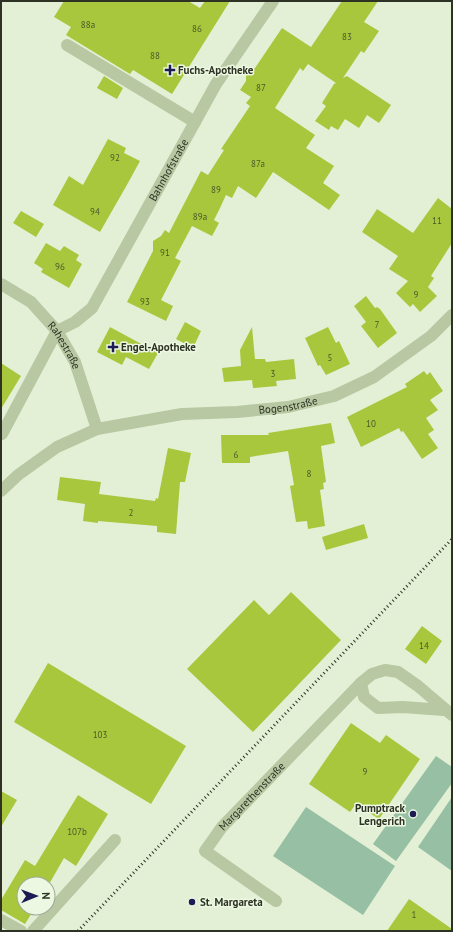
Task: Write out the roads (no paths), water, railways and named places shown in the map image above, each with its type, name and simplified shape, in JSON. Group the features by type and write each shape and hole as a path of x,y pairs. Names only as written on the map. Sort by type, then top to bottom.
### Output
{"street":[{"name":"Bahnhofstraße","path":"57,331 75,322 92,308 216,84 273,1"},
{"path":"67,45 195,122"},
{"name":"Rahestraße","path":"1,284 31,302 57,331 75,362 97,429"},
{"name":"Bogenstraße","path":"97,429 182,414 237,412 288,407 334,396 374,377 431,336 452,315"},
{"path":"2,434 57,331"},
{"path":"1,491 18,475 57,447 97,429"},
{"name":"Margarethenstraße","path":"276,901 205,850 222,827 372,674 385,670 398,672 418,686 448,713"},
{"name":"Margarethenstraße","path":"362,683 364,697 378,708 403,706 448,713"},
{"path":"33,931 115,840"},
{"path":"1,920 21,931"}],"railway":[{"path":"78,931 452,539"}],"place":[{"name":"Fuchs-Apotheke","path":"170,70"},
{"name":"Engel-Apotheke","path":"113,347"},
{"name":"Pumptrack Lengerich","path":"413,814"},
{"name":"St. Margareta","path":"192,902"}]}
